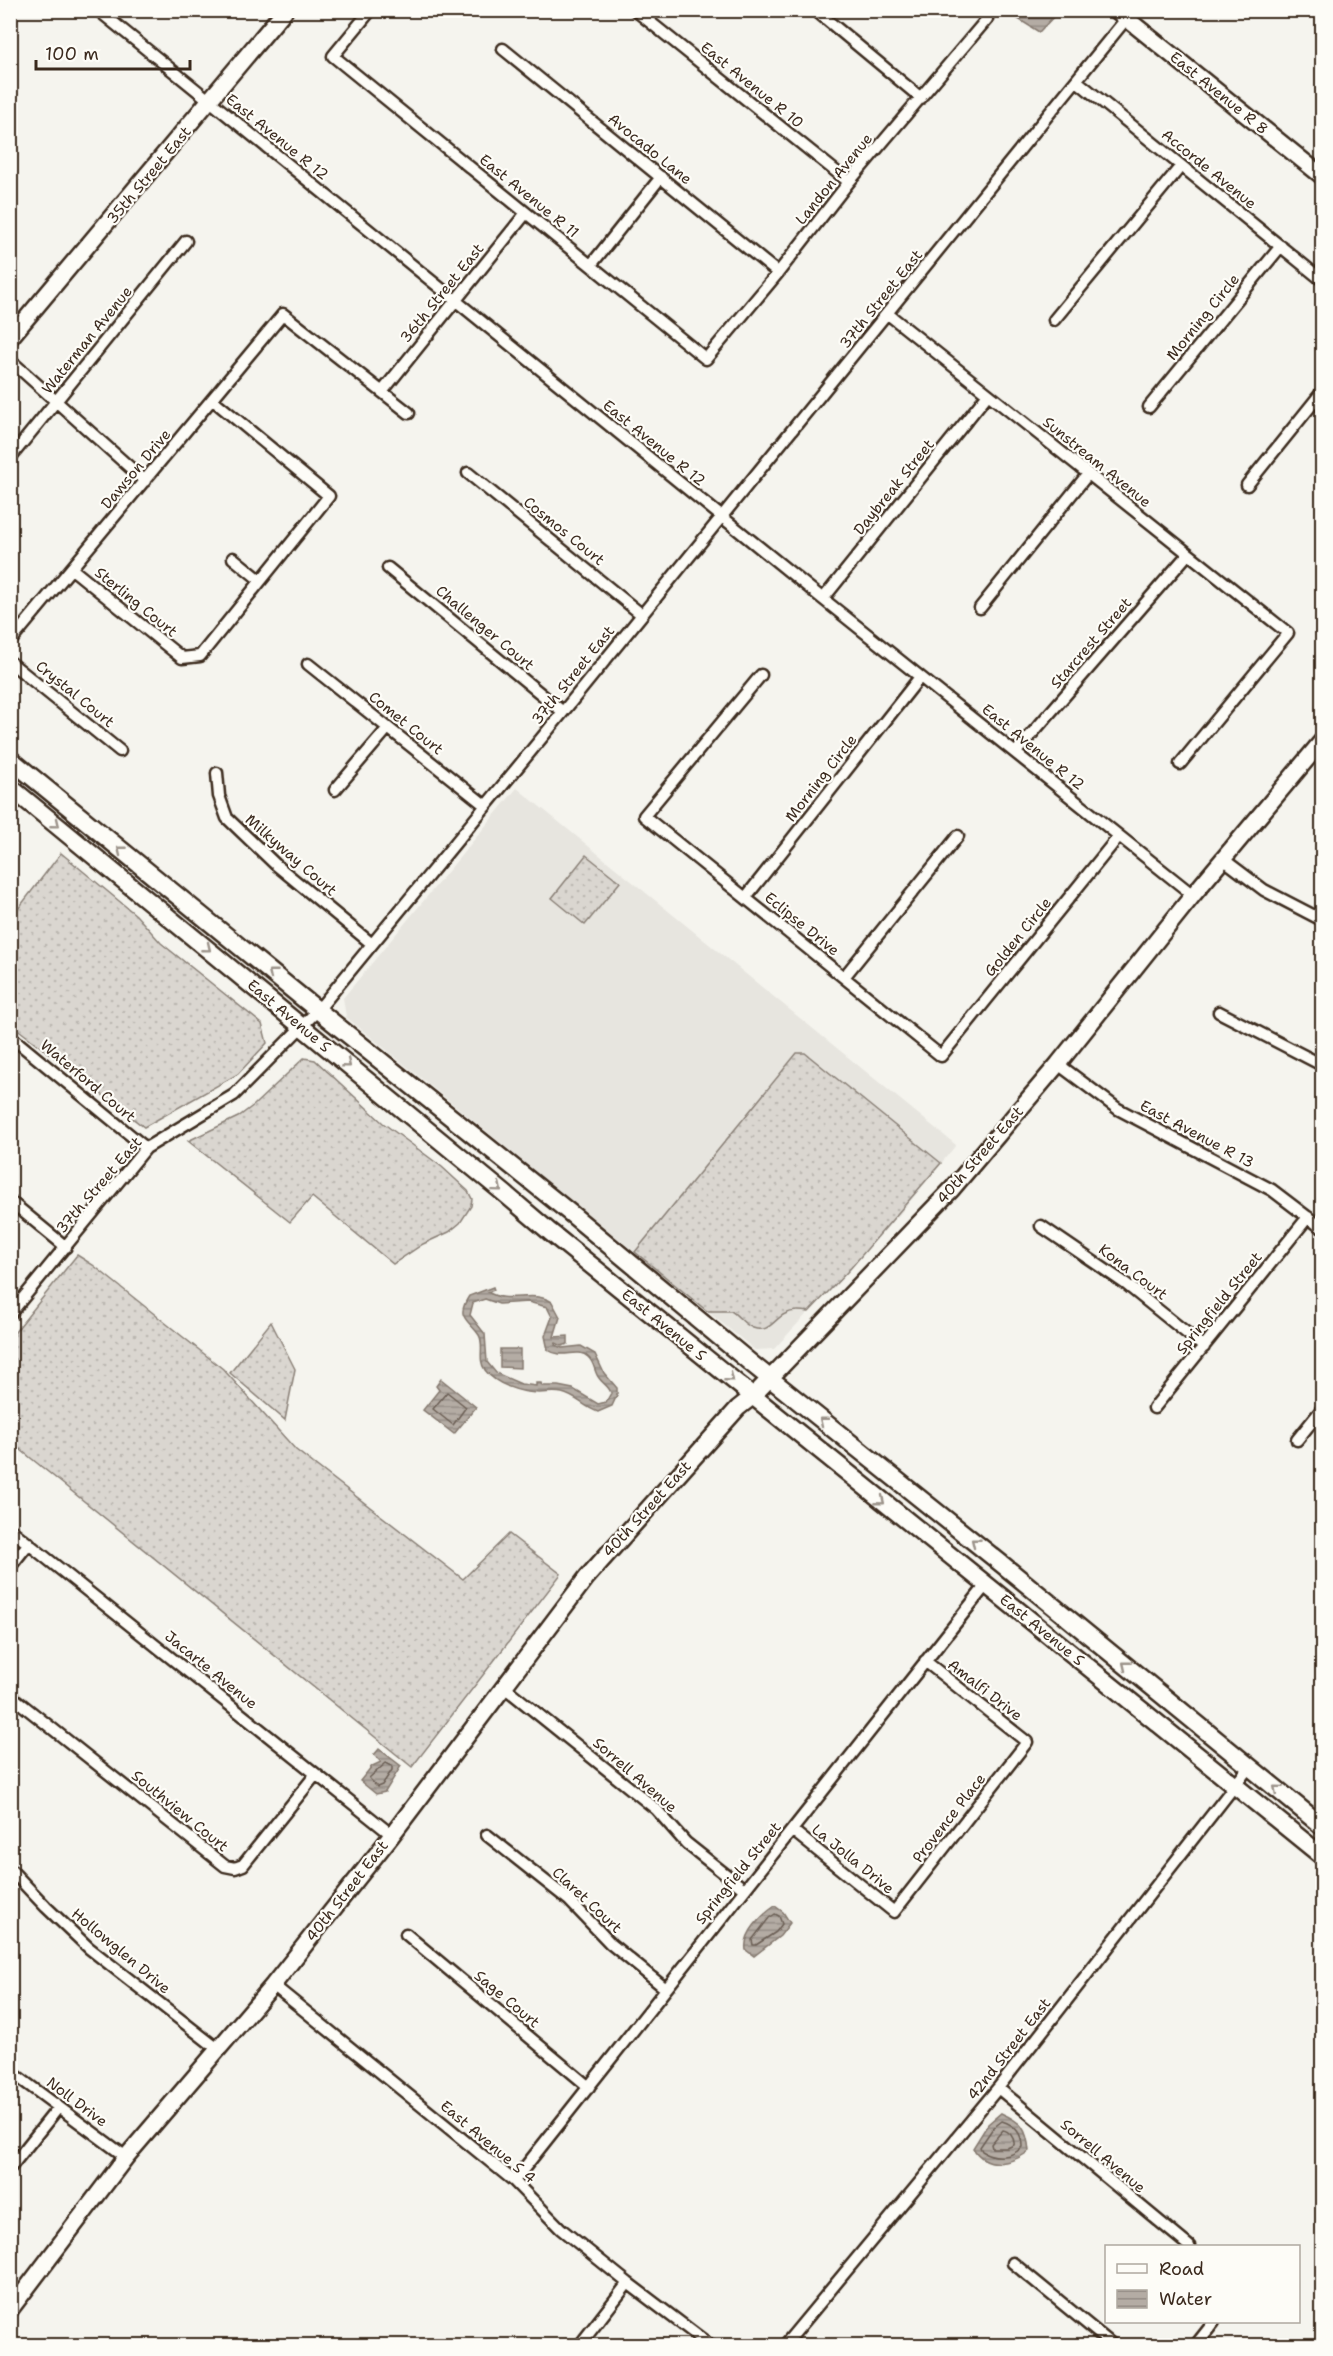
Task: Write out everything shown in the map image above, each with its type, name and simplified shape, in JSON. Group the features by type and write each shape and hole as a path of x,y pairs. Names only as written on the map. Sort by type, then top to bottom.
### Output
{"main road":[{"name":"35th Street East","path":"10,338 285,10"},
{"name":"East Avenue R 8","path":"1121,15 1323,176"},
{"name":"40th Street East","path":"10,2310 126,2157 273,1985 392,1835 503,1686 612,1547 738,1408 752,1397 952,1189 1058,1064 1193,895 1321,745"},
{"name":"East Avenue S","path":"10,759 1323,1826"},
{"name":"East Avenue S","path":"10,787 752,1397 1323,1856"}],"street":[{"name":"East Avenue R 12","path":"98,10 721,517 1193,895"},
{"name":"East Avenue R 11","path":"371,10 333,56 706,359"},
{"name":"East Avenue R 10","path":"635,10 849,182"},
{"path":"815,10 921,98"},
{"name":"Landon Avenue","path":"706,359 987,15"},
{"name":"37th Street East","path":"10,1314 146,1148 234,1095 318,1010 1077,81 1121,15"},
{"name":"Avocado Lane","path":"503,49 778,273"},
{"name":"Accorde Avenue","path":"1077,81 1323,280"},
{"path":"1054,320 1181,166"},
{"path":"591,265 661,177"},
{"name":"36th Street East","path":"382,392 526,213"},
{"name":"Waterman Avenue","path":"10,458 186,241"},
{"name":"Morning Circle","path":"1149,407 1281,246"},
{"name":"Dawson Drive","path":"10,642 283,314 382,392"},
{"name":"Sunstream Avenue","path":"888,314 1288,633 1180,764"},
{"path":"10,360 58,400 145,481"},
{"path":"382,392 409,413"},
{"path":"1247,485 1323,392"},
{"name":"Daybreak Street","path":"823,599 988,394"},
{"path":"213,400 329,496 260,580 233,558"},
{"name":"Cosmos Court","path":"468,473 642,614"},
{"path":"980,608 1088,474"},
{"name":"Starcrest Street","path":"1016,752 1188,554"},
{"name":"Challenger Court","path":"388,568 563,712"},
{"name":"Sterling Court","path":"72,569 182,658 200,656 260,580"},
{"name":"Crystal Court","path":"10,662 120,751"},
{"name":"Comet Court","path":"308,664 486,806"},
{"name":"Eclipse Drive","path":"761,675 645,816 941,1056"},
{"name":"Morning Circle","path":"746,897 920,677"},
{"path":"335,790 388,728"},
{"name":"Milkyway Court","path":"217,773 219,796 227,818 275,864 372,944"},
{"path":"844,977 958,836"},
{"name":"Golden Circle","path":"941,1056 1119,837"},
{"path":"1223,859 1263,891 1323,920"},
{"path":"1219,1012 1323,1065"},
{"name":"Waterford Court","path":"10,1036 146,1148"},
{"name":"East Avenue R 13","path":"1058,1064 1118,1109 1272,1190 1323,1228"},
{"path":"10,1201 66,1246"},
{"name":"Springfield Street","path":"1154,1408 1308,1217"},
{"name":"Kona Court","path":"1041,1226 1126,1284 1204,1347"},
{"path":"1297,1440 1323,1409"},
{"name":"Jacarte Avenue","path":"10,1529 392,1835"},
{"path":"10,1567 29,1543"},
{"name":"Springfield Street","path":"514,2181 987,1585"},
{"name":"Amalfi Drive","path":"925,1661 1027,1742"},
{"name":"Sorrell Avenue","path":"503,1686 656,1809 686,1844 744,1889"},
{"name":"Southview Court","path":"10,1695 225,1866 235,1868 243,1865 316,1774"},
{"name":"Provence Place","path":"894,1912 1027,1742"},
{"name":"42nd Street East","path":"784,2346 998,2088 1250,1766"},
{"name":"La Jolla Drive","path":"792,1830 894,1912"},
{"name":"Claret Court","path":"487,1835 569,1900 611,1944 666,1989"},
{"name":"Hollowglen Drive","path":"10,1869 89,1948 219,2050"},
{"name":"Sage Court","path":"406,1934 589,2087"},
{"name":"East Avenue S 4","path":"273,1985 514,2181 561,2229 711,2346"},
{"name":"Noll Drive","path":"10,2071 126,2157"},
{"name":"Sorrell Avenue","path":"998,2088 1187,2245"},
{"path":"10,2168 58,2108"},
{"path":"1013,2263 1113,2346"},
{"path":"579,2346 628,2283"},
{"path":"1195,2346 1213,2323"}],"shaded area":[{"path":"517,788 956,1145 899,1215 774,1349 755,1350 346,1017 343,998"},
{"path":"61,853 136,915 161,943 262,1024 267,1043 238,1074 144,1127 11,1024 11,918"},
{"path":"586,855 620,882 585,925 552,898"},
{"path":"797,1053 805,1053 941,1163 849,1270 809,1312 788,1313 767,1328 759,1329 747,1325 731,1311 707,1311 635,1252"},
{"path":"304,1058 315,1060 383,1123 442,1167 468,1191 472,1199 471,1206 460,1223 449,1232 423,1244 393,1264 312,1197 290,1222 188,1141 238,1117"},
{"path":"77,1255 93,1265 223,1369 296,1450 463,1579 509,1534 561,1574 412,1767 11,1442 11,1337"},
{"path":"271,1322 295,1369 285,1420 230,1373"}],"water":[{"path":"1013,10 1059,11 1039,32 1015,17"},
{"path":"493,1287 494,1290 488,1292 496,1296 536,1297 552,1302 560,1317 554,1337 568,1336 568,1344 562,1346 556,1343 555,1345 562,1348 581,1346 595,1354 604,1373 617,1388 617,1395 612,1406 598,1412 567,1395 556,1392 525,1392 496,1380 483,1366 481,1339 463,1314 469,1296","holes":["485,1299 499,1304 528,1302 547,1307 552,1317 545,1336 548,1350 559,1354 580,1353 588,1357 597,1376 611,1393 606,1402 598,1404 573,1389 542,1386 541,1383 536,1383 536,1386 521,1384 496,1373 487,1362 485,1334 470,1315 473,1303"]},
{"path":"500,1349 520,1349 520,1368 500,1367"},
{"path":"441,1379 476,1407 454,1434 423,1410 439,1390 436,1386"},
{"path":"379,1749 401,1766 385,1792 376,1794 360,1781 372,1766 381,1762 374,1755"},
{"path":"775,1906 783,1912 790,1923 780,1936 754,1956 746,1950 747,1937 759,1919"},
{"path":"1001,2113 1018,2123 1025,2131 1029,2151 1007,2162 999,2163 978,2155 973,2148 988,2124"}]}
